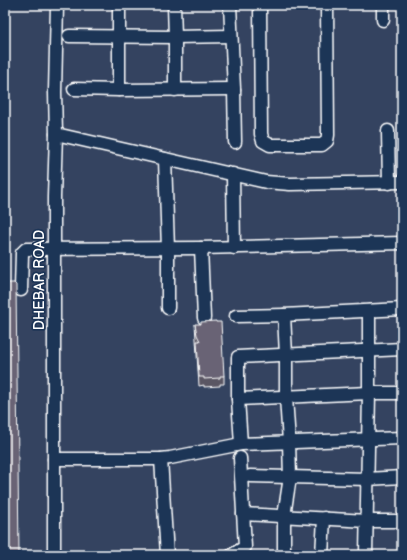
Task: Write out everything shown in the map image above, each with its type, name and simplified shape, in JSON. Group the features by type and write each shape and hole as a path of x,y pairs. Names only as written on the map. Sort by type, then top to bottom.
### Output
{"street":[{"name":"DHEBAR ROAD","path":"54,555 54,249 56,134 54,92 57,5"},
{"path":"119,5 119,90"},
{"path":"174,5 175,90"},
{"path":"230,5 235,142"},
{"path":"260,5 261,134 263,141 270,145 322,145 327,141 327,5"},
{"path":"383,5 383,20"},
{"path":"69,36 231,36"},
{"path":"74,89 234,89"},
{"path":"388,131 389,183"},
{"path":"56,134 266,182 290,184 402,182"},
{"path":"165,158 168,308"},
{"path":"233,174 234,248"},
{"path":"21,290 22,253 26,249 234,248 402,243"},
{"path":"201,248 204,318"},
{"path":"236,316 402,309"},
{"path":"366,555 369,311"},
{"path":"284,315 290,477 284,516 284,555"},
{"path":"241,444 238,399 238,357 402,349"},
{"path":"238,399 369,393 402,393"},
{"path":"54,459 161,459 241,444 402,438"},
{"path":"232,555 245,547 240,458"},
{"path":"161,459 167,555"},
{"path":"250,476 368,479 402,477"},
{"path":"243,514 367,521 402,521"},
{"path":"322,555 324,518"}],"building":[{"path":"5,283 14,283 16,285 19,555 5,555"},
{"path":"216,321 221,322 224,376 220,376 220,378 204,379 204,377 199,377 197,341 200,341 195,324"}]}
